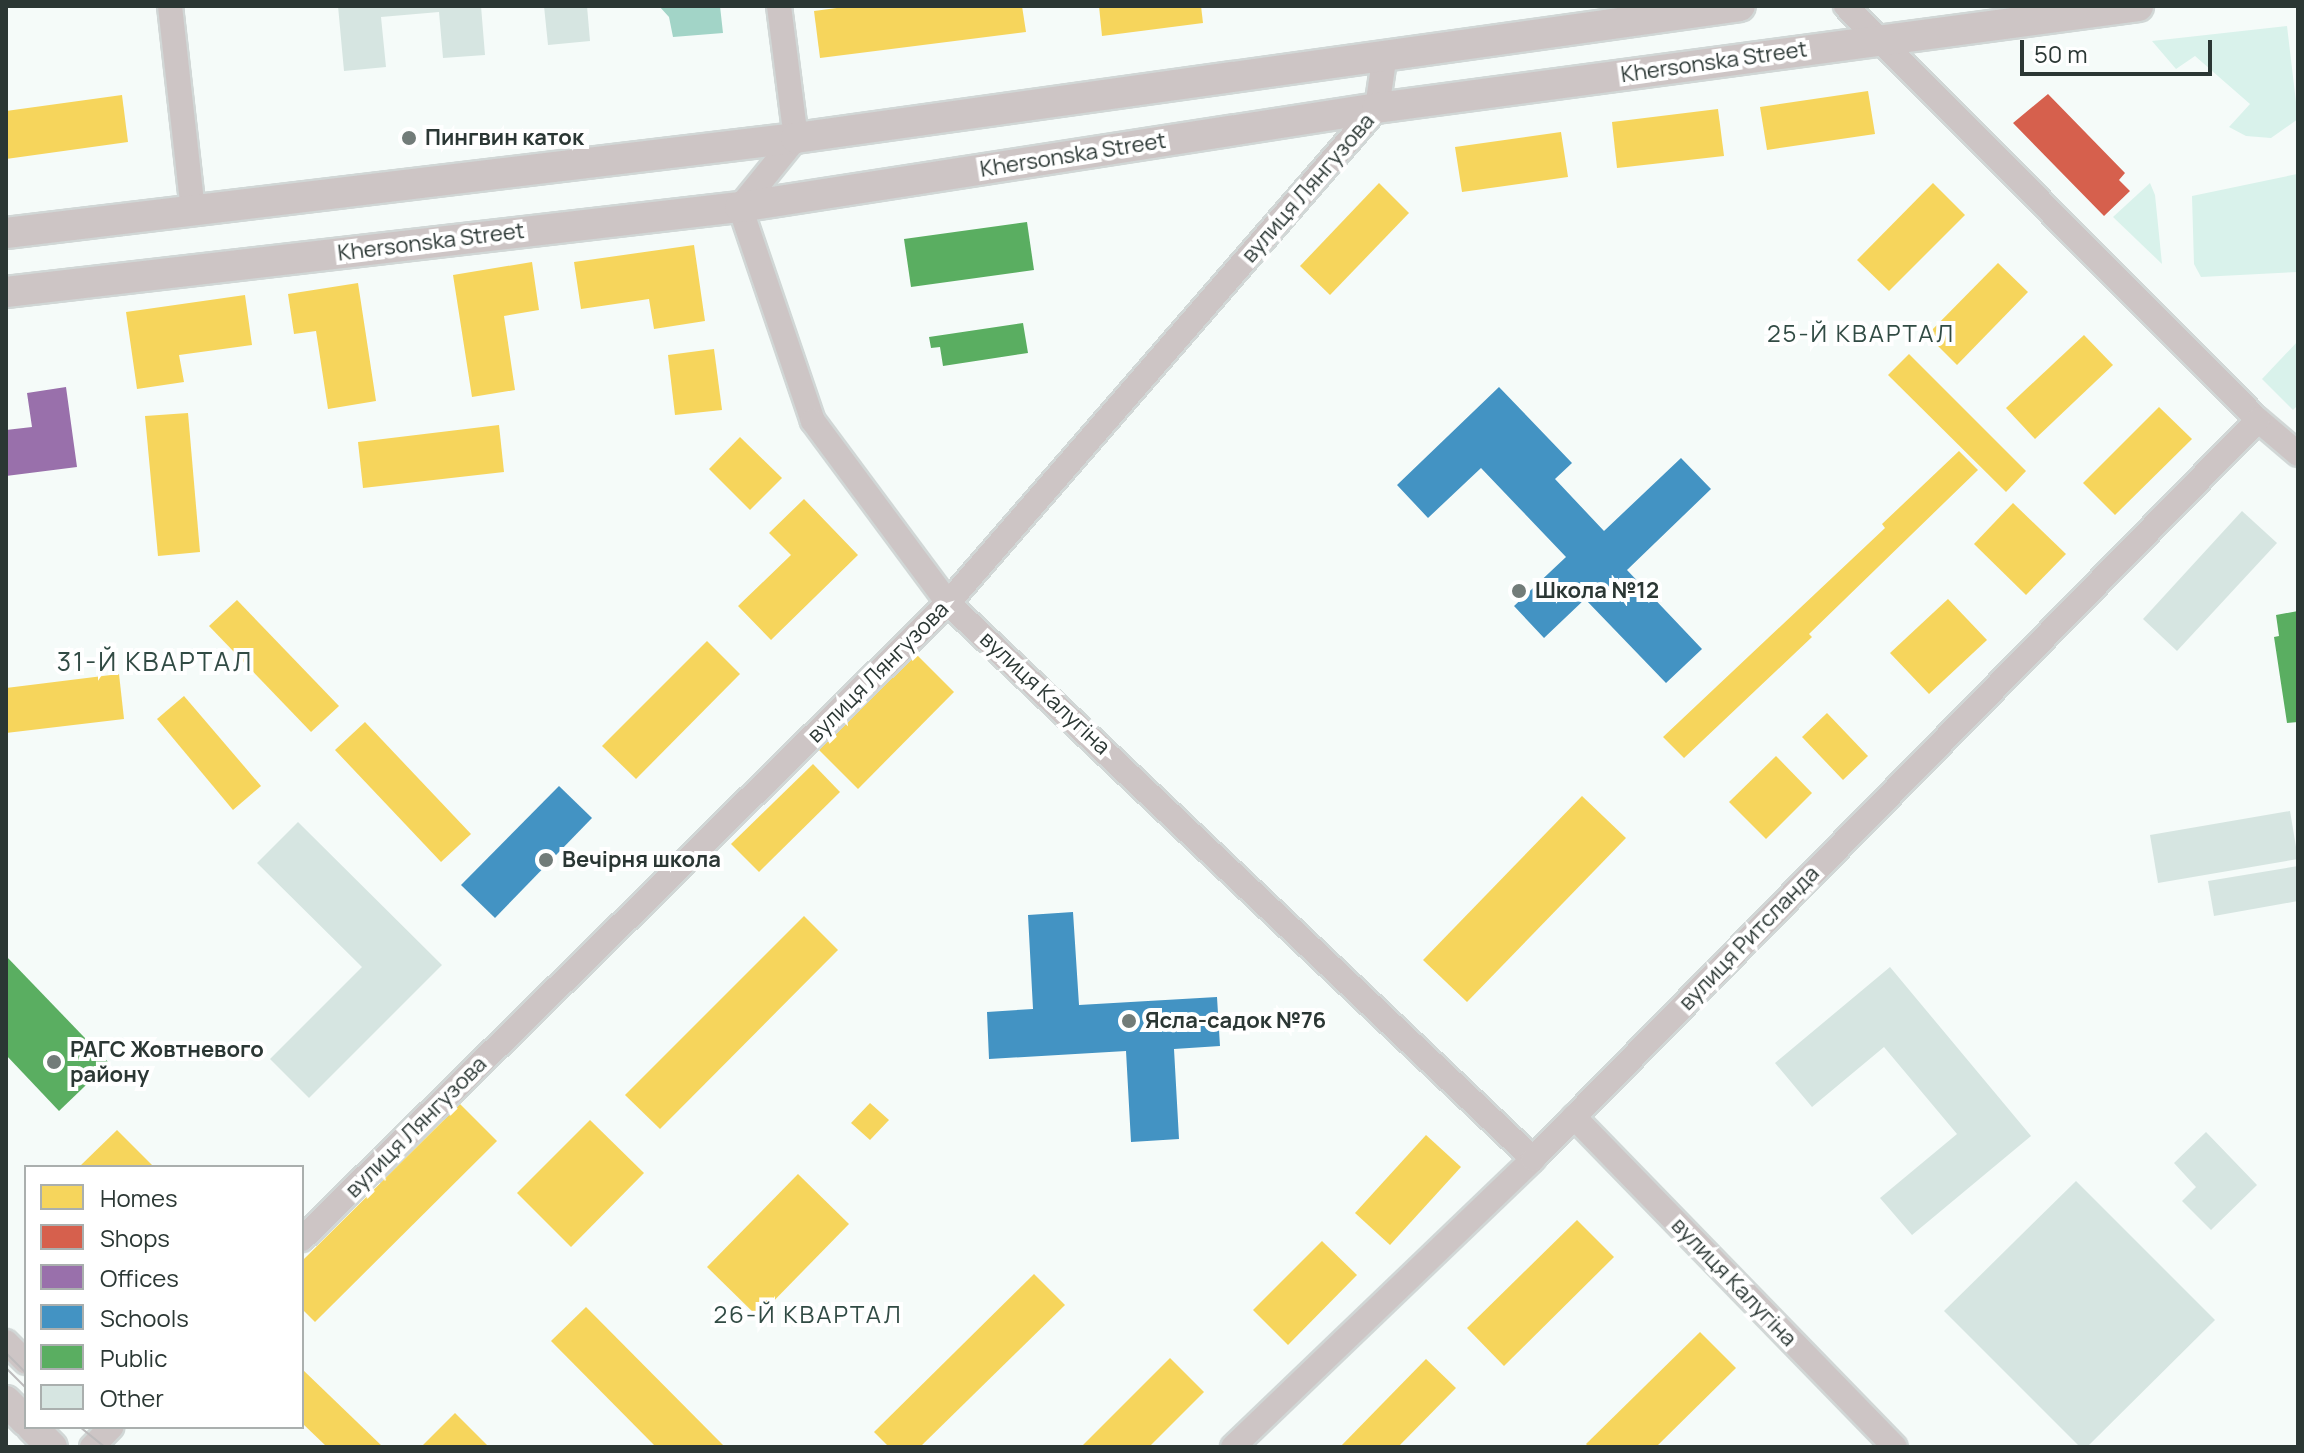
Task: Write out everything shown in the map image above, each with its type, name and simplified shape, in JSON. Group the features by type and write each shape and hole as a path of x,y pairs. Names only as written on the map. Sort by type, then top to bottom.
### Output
{"street":[{"path":"170,6 193,210"},
{"path":"740,207 796,138 779,6"},
{"path":"6,233 796,138 1740,6"},
{"path":"1846,6 2258,420 2298,454"},
{"name":"Khersonska Street","path":"6,292 740,207 1377,108 2138,6"},
{"name":"вулиця Лянгузова","path":"304,1237 948,603 1377,108 1385,54"},
{"name":"вулиця Калугіна","path":"740,207 813,421 948,603 1533,1159"},
{"name":"вулиця Ритсланда","path":"1233,1447 1533,1159 2258,420"},
{"name":"вулиця Калугіна","path":"1574,1117 1895,1447"},
{"path":"6,1342 24,1360"},
{"path":"6,1401 24,1419"},
{"path":"34,1429 52,1447"}],"shaded area":[{"path":"659,6 720,6 723,33 673,37 669,17"},
{"path":"2287,26 2298,119 2271,138 2246,136 2229,127 2250,104 2195,56 2176,69 2152,41"},
{"path":"2297,174 2298,272 2201,277 2194,264 2192,196"},
{"path":"2150,183 2155,195 2162,264 2113,217"},
{"path":"2298,341 2298,405 2293,410 2262,379"}],"building: Homes":[{"path":"852,6 1022,6 1026,32 820,58 814,11"},
{"path":"1099,6 1201,6 1203,23 1102,36"},
{"path":"1868,91 1875,134 1767,150 1760,107"},
{"path":"122,95 128,142 6,159 6,111"},
{"path":"1718,109 1724,156 1617,168 1612,122"},
{"path":"1561,132 1568,177 1462,192 1455,147"},
{"path":"1379,183 1409,213 1330,295 1300,266"},
{"path":"1933,183 1965,215 1889,291 1857,260"},
{"path":"694,245 705,321 654,329 649,299 581,309 574,262"},
{"path":"532,262 539,310 504,316 515,390 472,397 453,275"},
{"path":"1998,263 2028,292 1957,365 1927,335"},
{"path":"358,283 376,401 328,409 316,331 294,334 288,294"},
{"path":"245,295 252,345 179,355 184,382 137,389 126,312"},
{"path":"2084,335 2113,365 2035,439 2006,408"},
{"path":"714,349 722,410 675,415 668,355"},
{"path":"1909,354 2026,471 2006,492 1888,375"},
{"path":"2159,407 2192,439 2115,515 2083,483"},
{"path":"188,413 200,552 158,556 145,416"},
{"path":"499,425 504,472 363,488 358,442"},
{"path":"740,437 782,478 750,510 709,469"},
{"path":"1959,451 1978,470 1809,634 1812,637 1684,758 1663,737 1885,528 1882,524"},
{"path":"804,499 858,555 771,640 738,606 791,555 769,533"},
{"path":"2013,503 2066,554 2026,595 1974,544"},
{"path":"1948,599 1987,640 1929,694 1890,653"},
{"path":"237,600 339,706 311,732 209,626"},
{"path":"707,641 740,674 636,779 602,746"},
{"path":"916,654 954,692 858,789 819,750"},
{"path":"119,674 124,719 6,733 6,688"},
{"path":"184,696 261,786 233,810 157,719"},
{"path":"1827,713 1868,756 1843,780 1802,737"},
{"path":"365,722 471,834 441,862 335,750"},
{"path":"1776,756 1812,793 1766,839 1729,802"},
{"path":"813,764 840,792 759,872 731,844"},
{"path":"1582,796 1626,838 1467,1002 1423,960"},
{"path":"804,916 838,950 660,1129 625,1095"},
{"path":"870,1103 889,1120 870,1140 851,1123"},
{"path":"460,1104 497,1141 315,1322 304,1311 304,1259"},
{"path":"590,1120 644,1173 571,1247 517,1193"},
{"path":"117,1130 152,1165 81,1165"},
{"path":"1426,1135 1461,1167 1390,1245 1355,1213"},
{"path":"798,1174 849,1224 758,1317 707,1267"},
{"path":"1577,1220 1614,1257 1504,1366 1467,1328"},
{"path":"1322,1241 1357,1275 1288,1345 1253,1310"},
{"path":"1034,1274 1065,1305 920,1447 889,1447 874,1432"},
{"path":"586,1307 725,1447 656,1447 551,1341"},
{"path":"1700,1332 1736,1368 1656,1447 1589,1447 1586,1444"},
{"path":"1170,1358 1204,1392 1149,1447 1081,1447"},
{"path":"1426,1359 1456,1388 1398,1447 1340,1447"},
{"path":"304,1371 383,1447 327,1447 304,1425"},
{"path":"455,1413 489,1447 421,1447"}],"building: Shops":[{"path":"2048,94 2125,173 2119,180 2130,191 2104,216 2013,123"}],"building: Offices":[{"path":"66,387 77,467 6,476 6,430 32,427 27,393"}],"building: Schools":[{"path":"1499,387 1572,463 1555,479 1604,531 1681,458 1711,489 1627,570 1702,649 1666,683 1585,599 1544,638 1514,606 1566,557 1481,468 1428,518 1397,485"},
{"path":"559,786 592,818 495,918 461,885"},
{"path":"1073,912 1079,1005 1217,997 1220,1046 1174,1049 1179,1139 1131,1142 1126,1051 989,1059 987,1012 1033,1009 1028,915"}],"building: Public":[{"path":"1027,222 1034,270 911,287 904,239"},
{"path":"1023,323 1028,353 943,366 940,347 931,348 929,337"},
{"path":"2298,611 2298,722 2287,723 2274,637 2279,636 2276,615"},
{"path":"6,956 109,1063 59,1111 6,1055"}],"building: Other":[{"path":"338,6 481,6 485,55 443,58 439,12 381,17 386,67 344,71"},
{"path":"544,6 587,6 590,41 548,45"},
{"path":"2242,511 2277,543 2177,651 2143,619"},
{"path":"2290,811 2298,859 2158,883 2150,835"},
{"path":"298,822 442,965 309,1098 270,1059 362,967 257,863"},
{"path":"2298,866 2298,901 2214,916 2208,881"},
{"path":"1890,967 2031,1136 1912,1235 1880,1198 1957,1134 1884,1047 1812,1107 1775,1063"},
{"path":"2206,1132 2257,1185 2211,1230 2182,1201 2196,1187 2174,1163"},
{"path":"2076,1181 2215,1320 2087,1447 2080,1447 1944,1311"}],"tram line":[{"path":"6,1353 24,1371"},
{"path":"6,1368 24,1386"},
{"path":"82,1429 105,1447"}],"place":[{"name":"Пингвин каток","path":"409,138"},
{"name":"Школа №12","path":"1519,591"},
{"name":"Вечірня школа","path":"546,860"},
{"name":"Ясла-садок №76","path":"1129,1021"},
{"name":"РАГС Жовтневого району","path":"54,1062"}],"district":[{"name":"25-Й КВАРТАЛ","path":"1861,333"},
{"name":"31-Й КВАРТАЛ","path":"155,662"},
{"name":"26-Й КВАРТАЛ","path":"808,1314"}]}
